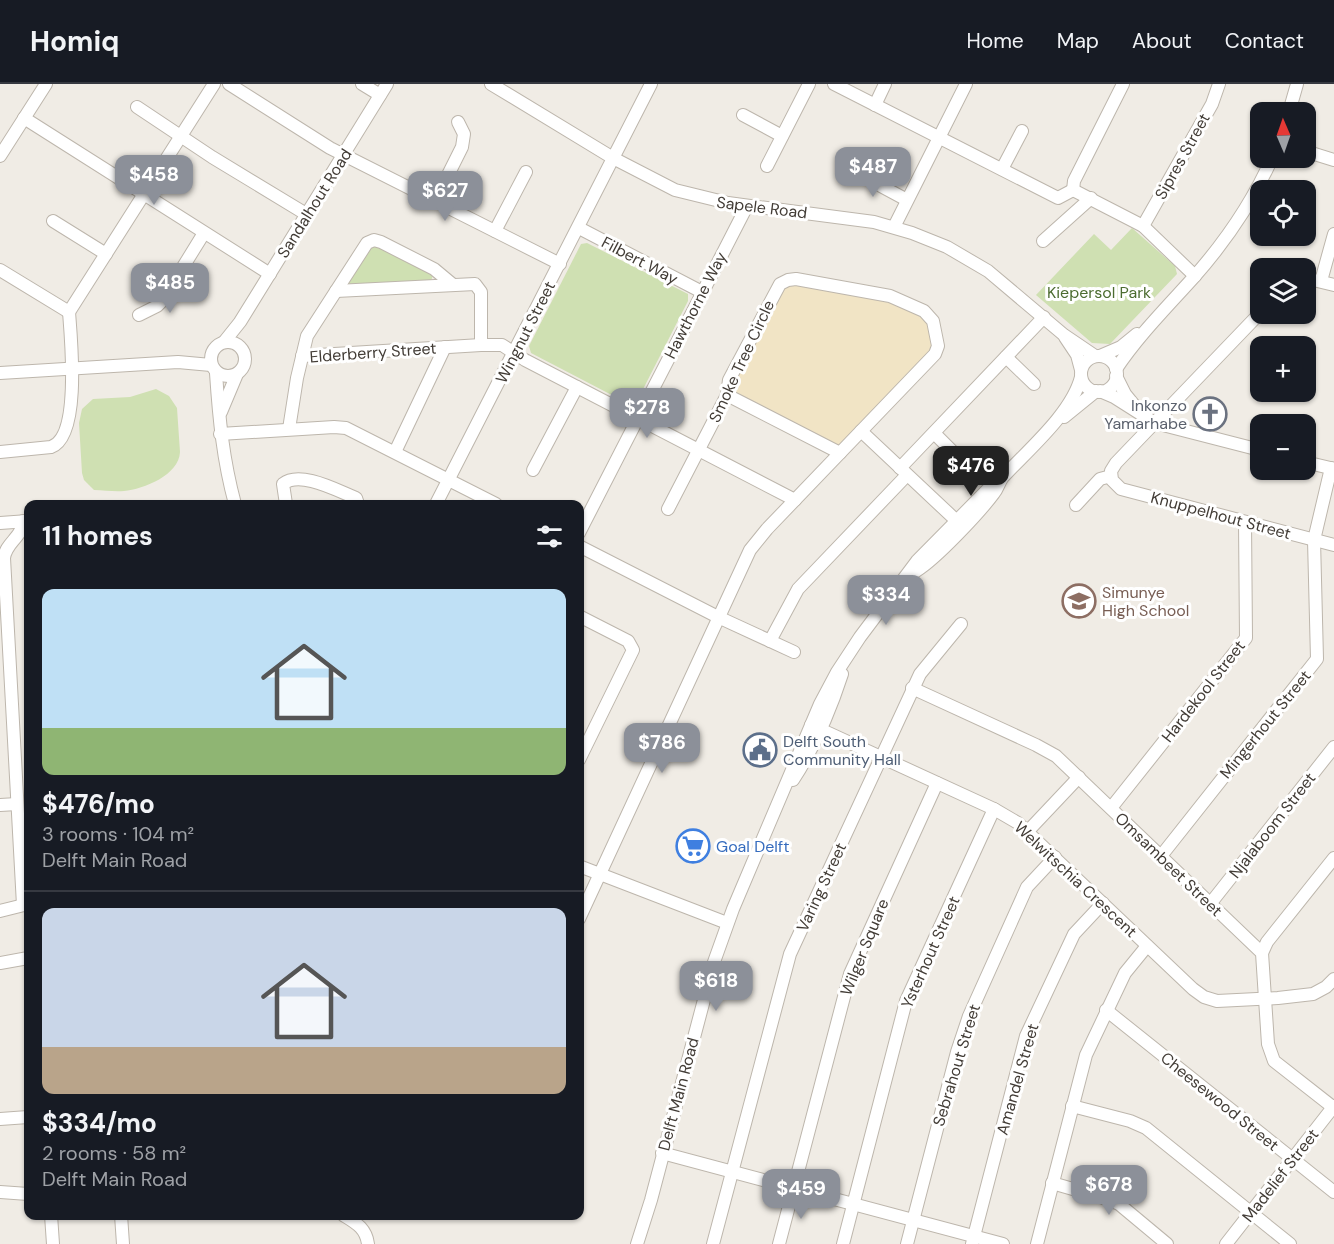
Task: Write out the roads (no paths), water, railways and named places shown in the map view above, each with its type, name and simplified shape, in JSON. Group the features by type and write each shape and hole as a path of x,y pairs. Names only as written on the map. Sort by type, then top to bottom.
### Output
{"street":[{"path":"0,156 46,84"},
{"path":"0,452 46,448 60,443 68,424 72,369 69,312 214,84"},
{"path":"229,84 330,148 560,264"},
{"path":"362,84 380,95"},
{"name":"Sandalhout Road","path":"219,346 240,322 387,84"},
{"name":"Sapele Road","path":"491,84 613,158 675,189 710,200 747,206 854,218 894,227 930,239 976,263 1064,335 1098,356"},
{"name":"Wingnut Street","path":"438,500 651,84"},
{"path":"767,165 809,84"},
{"path":"834,84 1058,198 1069,218"},
{"path":"875,105 885,84"},
{"path":"894,227 966,84"},
{"path":"1073,190 1074,182 1123,84"},
{"name":"Sipres Street","path":"1143,226 1212,104 1219,84"},
{"path":"1292,102 1297,84"},
{"path":"137,107 306,214"},
{"path":"743,115 782,136"},
{"path":"24,118 270,274"},
{"path":"435,201 462,147 464,134 458,123"},
{"path":"1002,169 1022,131"},
{"path":"1316,154 1334,160"},
{"path":"855,167 872,174 881,186 907,200"},
{"path":"1098,391 1112,385 1116,373 1155,320 1195,276 1224,239 1255,193 1267,168"},
{"path":"495,231 526,171"},
{"path":"1058,198 1073,190"},
{"path":"1073,190 1143,226 1195,276"},
{"path":"1043,241 1091,198"},
{"name":"Hawthorne Way","path":"584,523 747,206"},
{"path":"53,220 106,254"},
{"name":"Filbert Way","path":"579,228 702,292"},
{"path":"139,315 157,306 175,282 204,233"},
{"path":"1321,281 1334,234"},
{"path":"302,356 307,336 364,247 374,240 434,269 452,284"},
{"path":"1,272 69,312"},
{"name":"Smoke Tree Circle","path":"584,907 750,550 767,529 937,351 931,317 924,311 890,296 796,279 784,281 776,288 748,342 728,383 727,395 668,509"},
{"path":"1316,280 1334,285"},
{"path":"336,291 475,284 480,288 482,345"},
{"path":"770,641 798,589 904,471 934,433 1044,317"},
{"path":"1155,320 1121,347 1086,361 1081,374 1086,386 1109,394 1155,423 1250,447"},
{"path":"240,322 242,349"},
{"path":"1076,505 1100,479 1111,478 1116,463 1250,323"},
{"name":"Sapele Road","path":"1064,335 1077,355 1081,374"},
{"path":"178,362 219,346 237,344 242,349 245,363 237,374 219,416"},
{"name":"Elderberry Street","path":"289,429 302,356 502,345 525,360 795,500"},
{"path":"219,346 211,354 220,434 234,500"},
{"path":"395,452 445,347"},
{"path":"1098,356 1110,360 1125,394 1139,412"},
{"path":"1006,357 1034,384"},
{"path":"0,373 178,362 214,369 222,376 237,374"},
{"name":"Delft Main Road","path":"1046,433 1074,396 1081,374"},
{"path":"533,470 577,387"},
{"name":"Delft Main Road","path":"637,1244 714,962 727,923 779,801 815,727 837,672 874,616 916,561 959,524 994,483 1000,480 1046,433 1098,391"},
{"path":"727,395 840,453"},
{"path":"220,434 346,428 488,500"},
{"path":"861,431 959,524"},
{"path":"934,433 959,458"},
{"path":"1316,465 1332,469"},
{"name":"Mingerhout Street","path":"1161,856 1317,659 1314,540 1332,469"},
{"name":"Knuppelhout Street","path":"1111,478 1121,489 1334,545"},
{"path":"285,500 283,484 295,479 318,482 357,500"},
{"path":"0,523 24,521"},
{"name":"Hardekool Street","path":"1111,808 1246,638 1245,522"},
{"path":"24,525 20,534 9,543 4,554 3,591 5,693 24,882"},
{"path":"584,549 718,617 794,651"},
{"path":"584,619 628,641 633,650 584,750"},
{"name":"Varing Street","path":"713,1244 790,954 912,688 925,666 961,624"},
{"name":"Omsambeet Street","path":"912,688 1056,756 1262,953"},
{"name":"Welwitschia Crescent","path":"815,727 1006,814 1028,831 1147,946 1204,997 1223,1001 1313,994 1326,987 1334,979"},
{"name":"Njalaboom Street","path":"1210,904 1334,747"},
{"path":"1028,831 1079,777"},
{"name":"Wilger Square","path":"779,1244 850,974 937,783"},
{"path":"0,805 17,804"},
{"name":"Ysterhout Street","path":"843,1244 906,1001 994,809"},
{"name":"Sebrahout Street","path":"907,1244 957,1052 969,1016 1027,887 1055,857"},
{"path":"1334,858 1267,942 1262,953 1268,1044 1271,1056 1274,1061 1334,1107"},
{"path":"584,868 727,923"},
{"name":"Amandel Street","path":"973,1240 1026,1036 1074,934 1103,903"},
{"path":"0,911 24,905"},
{"path":"1036,1244 1086,1055 1125,973 1147,946"},
{"path":"0,963 24,959"},
{"name":"Cheesewood Street","path":"1106,1010 1334,1192"},
{"path":"1072,1106 1140,1125 1290,1244"},
{"name":"Madelief Street","path":"1226,1244 1334,1107"},
{"path":"0,1119 24,1117"},
{"path":"662,1153 914,1220 973,1240 1004,1244"},
{"path":"1052,1183 1119,1204 1167,1244"},
{"path":"4,1192 24,1187"},
{"path":"4,1192 24,1194"},
{"path":"52,1220 53,1244"},
{"path":"122,1220 123,1244"},
{"path":"350,1220 362,1228 368,1244"},
{"name":"Delft Main Road","path":"643,1244 645,1221"}],"place":[{"name":"Inkonzo Yamarhabe","path":"1210,414"},
{"name":"Simunye High School","path":"1079,601"},
{"name":"Delft South Community Hall","path":"760,750"},
{"name":"Goal Delft","path":"693,846"}],"park label":[{"name":"Kiepersol Park","path":"1099,292"}]}
